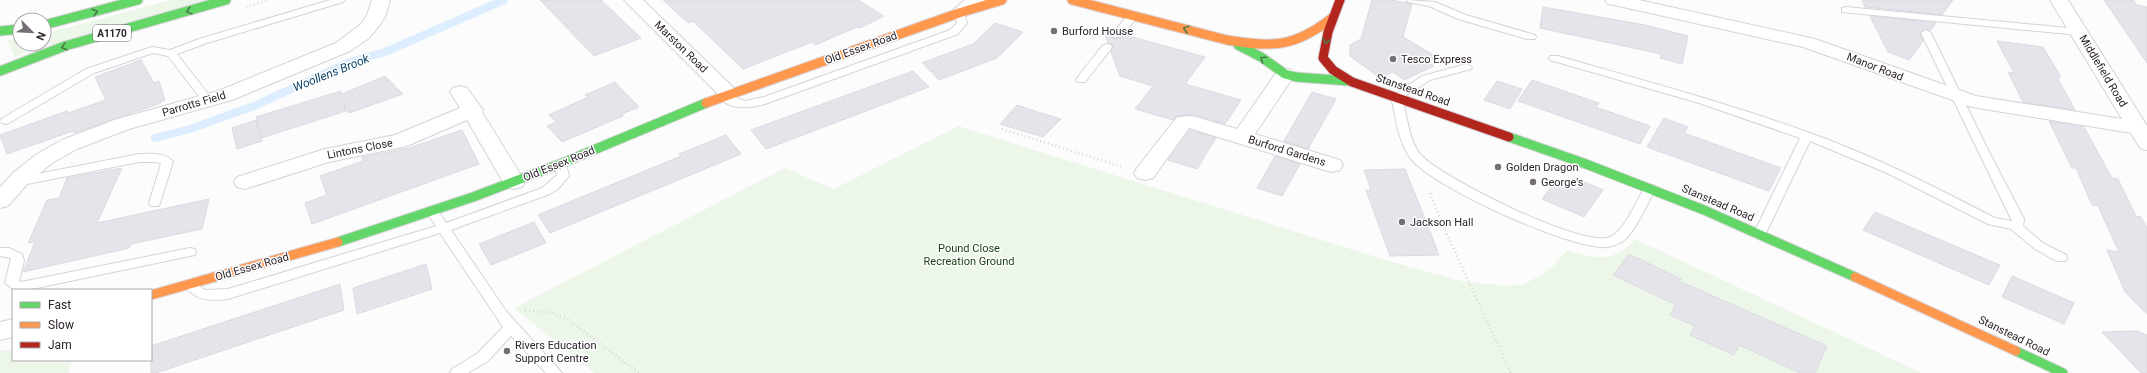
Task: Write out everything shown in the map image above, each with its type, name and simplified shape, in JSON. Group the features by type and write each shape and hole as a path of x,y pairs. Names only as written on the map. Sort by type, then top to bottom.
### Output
{"street":[{"name":"A1170","path":"52,23 138,0"},
{"name":"A1170","path":"0,71 65,46 226,0"},
{"name":"Parrotts Field","path":"0,201 16,182 39,161 90,134 124,122 208,101 261,82 343,47 358,37 371,23 379,9 381,0"},
{"name":"Marston Road","path":"633,0 726,95"},
{"name":"Old Essex Road","path":"959,13 976,0"},
{"name":"Old Essex Road","path":"152,294 344,240 432,211 560,164 661,120 726,95 959,13 1002,0"},
{"path":"1072,0 1224,39 1252,43 1281,44 1295,42 1313,34 1332,18"},
{"path":"1312,78 1321,75 1326,70 1323,52 1332,18 1340,0"},
{"name":"Manor Road","path":"1614,0 1808,43 1958,97 1993,106 2143,135"},
{"name":"Middlefield Road","path":"2059,0 2143,135"},
{"path":"0,32 12,30"},
{"path":"1224,39 1249,50 1285,74 1352,82"},
{"path":"1326,64 1352,82"},
{"name":"Burford Gardens","path":"1242,137 1285,74"},
{"name":"Stanstead Road","path":"1352,82 1650,188 1760,233 1965,326 2063,373"},
{"path":"460,92 473,110 514,182"},
{"name":"Lintons Close","path":"245,182 325,156 400,141 473,110"},
{"name":"Burford Gardens","path":"1145,174 1184,121 1192,122 1332,165"},
{"path":"0,331 12,328"}],"lane":[{"path":"5,121 90,71 152,50 171,54 203,41 340,0"},
{"path":"1411,0 1432,4 1462,17 1531,37"},
{"path":"1846,10 2079,32"},
{"path":"726,95 734,104 741,105 762,101 954,32 962,23 959,13"},
{"path":"1117,35 1133,16"},
{"path":"1926,32 1980,146 2018,219 2018,224 2015,226"},
{"path":"1081,80 1107,47"},
{"path":"171,54 208,101"},
{"path":"1554,58 1703,101 1807,136 1891,170 1992,221 2015,226 2039,246 2061,258"},
{"path":"1467,67 1426,78 1396,97 1410,143 1416,157 1443,179 1484,200 1565,234 1592,242 1611,242 1619,239 1624,234 1650,188"},
{"path":"1760,233 1807,136"},
{"path":"16,182 139,158 157,158 167,162 155,202"},
{"path":"191,284 193,289 205,296 228,294 444,228 546,191 554,186 563,176 560,164"},
{"path":"432,211 501,315 555,373"},
{"path":"0,252 13,253 18,257 19,264 12,284 19,287 190,252"},
{"path":"458,373 483,357 511,327"}],"path":[{"path":"1002,129 1145,174"},
{"path":"1416,157 1444,228 1511,373"},
{"path":"501,315 516,311 534,310 553,312 567,319 639,373"}],"green space":[{"path":"170,0 208,0 52,44 52,32"},
{"path":"7,40 12,40 12,51"},
{"path":"13,52 26,52 15,57"},
{"name":"Pound Close Recreation Ground","path":"958,126 1386,260 1461,281 1505,286 1524,284 1538,277 1553,266 1567,250 1587,256 1612,256 1619,253 1635,239 1922,373 594,373 514,308 785,168 834,189"},
{"path":"12,349 12,361 72,361 69,373 0,373 0,351"}],"building":[{"path":"540,0 601,0 641,38 594,56"},
{"path":"663,0 858,0 884,16 860,28 857,27 815,45 812,42 743,69 693,21 688,23"},
{"path":"1372,0 1391,0 1412,4 1403,37 1437,57 1428,62 1434,66 1404,80 1393,72 1380,78 1350,56 1350,45 1361,39"},
{"path":"1862,0 1953,0 1942,15 1865,7"},
{"path":"2104,0 2133,0 2137,5 2147,7 2147,63"},
{"path":"1543,7 1645,25 1688,36 1682,64 1660,58 1661,54 1540,28"},
{"path":"1870,16 1936,23 1930,31 1925,29 1920,33 1923,41 1909,60 1888,52"},
{"path":"995,23 1023,32 997,58 939,80 922,63 973,44"},
{"path":"1103,29 1112,32 1111,36 1113,38 1121,38 1125,35 1205,57 1185,84 1241,100 1225,124 1192,114 1177,116 1173,120 1135,109 1153,86 1120,76 1111,52 1113,46 1108,43"},
{"path":"1997,41 2043,47 2061,77 2057,77 2075,110 2023,102 2008,72 2014,73"},
{"path":"141,60 154,83 159,81 165,100 160,102 161,103 7,154 0,135 67,111 68,113 106,100 95,77"},
{"path":"913,71 929,87 766,149 751,130"},
{"path":"385,76 403,94 349,113 344,104 346,111 261,138 256,117 341,91 342,94"},
{"path":"1532,80 1599,103 1596,107 1650,126 1640,144 1518,101"},
{"path":"1497,81 1522,89 1510,109 1484,100"},
{"path":"615,82 639,107 622,114 623,116 562,142 547,126 556,122 549,115 588,97 585,95"},
{"path":"1312,92 1336,99 1308,149 1284,141"},
{"path":"1017,105 1061,119 1043,137 1000,124"},
{"path":"1664,118 1688,127 1684,133 1781,168 1769,191 1647,147"},
{"path":"256,120 262,141 237,149 232,128"},
{"path":"2049,121 2084,127 2112,178 2118,179 2136,216 2141,217 2147,228 2147,314 2125,292 2107,250 2119,252 2098,206 2092,205 2076,168 2072,168"},
{"path":"462,130 479,164 312,224 305,203 327,195 320,176 363,161 362,157 409,148"},
{"path":"1190,130 1216,138 1197,169 1168,160"},
{"path":"726,135 741,154 550,233 538,215 681,156 679,154"},
{"path":"1275,156 1300,164 1282,196 1257,188"},
{"path":"122,168 97,223 209,199 202,229 131,244 129,248 23,272 35,242 28,243 47,200 59,198 67,178"},
{"name":"Jackson Hall","path":"1405,169 1439,255 1390,256 1366,190 1371,190 1364,170"},
{"path":"1582,181 1603,190 1584,217 1542,199 1555,182 1576,190"},
{"path":"1875,212 2000,265 1989,285 1863,230"},
{"path":"534,222 546,243 491,265 479,244"},
{"path":"1629,254 1681,279 1679,281 1827,346 1815,373 1800,373 1739,345 1734,355 1690,335 1695,326 1670,315 1676,305 1613,275"},
{"path":"426,264 432,289 357,314 353,288"},
{"path":"2012,276 2074,303 2064,324 2002,297"},
{"path":"340,284 344,310 156,373 151,373 152,346"},
{"path":"2138,331 2147,335 2147,373 2141,373 2102,332"}],"waterway":[{"name":"Woollens Brook","path":"155,138 190,129 254,106 350,62 385,52 504,0"}],"traffic: fast":[{"path":"52,23 138,0"},
{"path":"0,71 65,46 226,0"},
{"path":"0,31 12,30"},
{"path":"1238,45 1261,57 1285,74 1296,77 1349,81"},
{"path":"338,242 473,197 560,164 706,103"},
{"path":"1509,137 1586,164 1704,210 1855,277"},
{"path":"2016,351 2063,373"}],"traffic: slow":[{"path":"706,103 959,13 1002,0"},
{"path":"1072,0 1138,16 1204,35 1249,44 1271,45 1292,41 1313,33 1332,18"},
{"path":"152,295 338,242"},
{"path":"1855,277 2016,351"}],"traffic: jam":[{"path":"1340,0 1328,32 1323,58 1333,70 1352,82 1509,137"}],"place":[{"name":"Burford House","path":"1054,31"},
{"name":"Tesco Express","path":"1393,59"},
{"name":"Golden Dragon","path":"1498,167"},
{"name":"George's","path":"1533,182"},
{"name":"Jackson Hall","path":"1402,222"},
{"name":"Rivers Education Support Centre","path":"507,351"}]}
